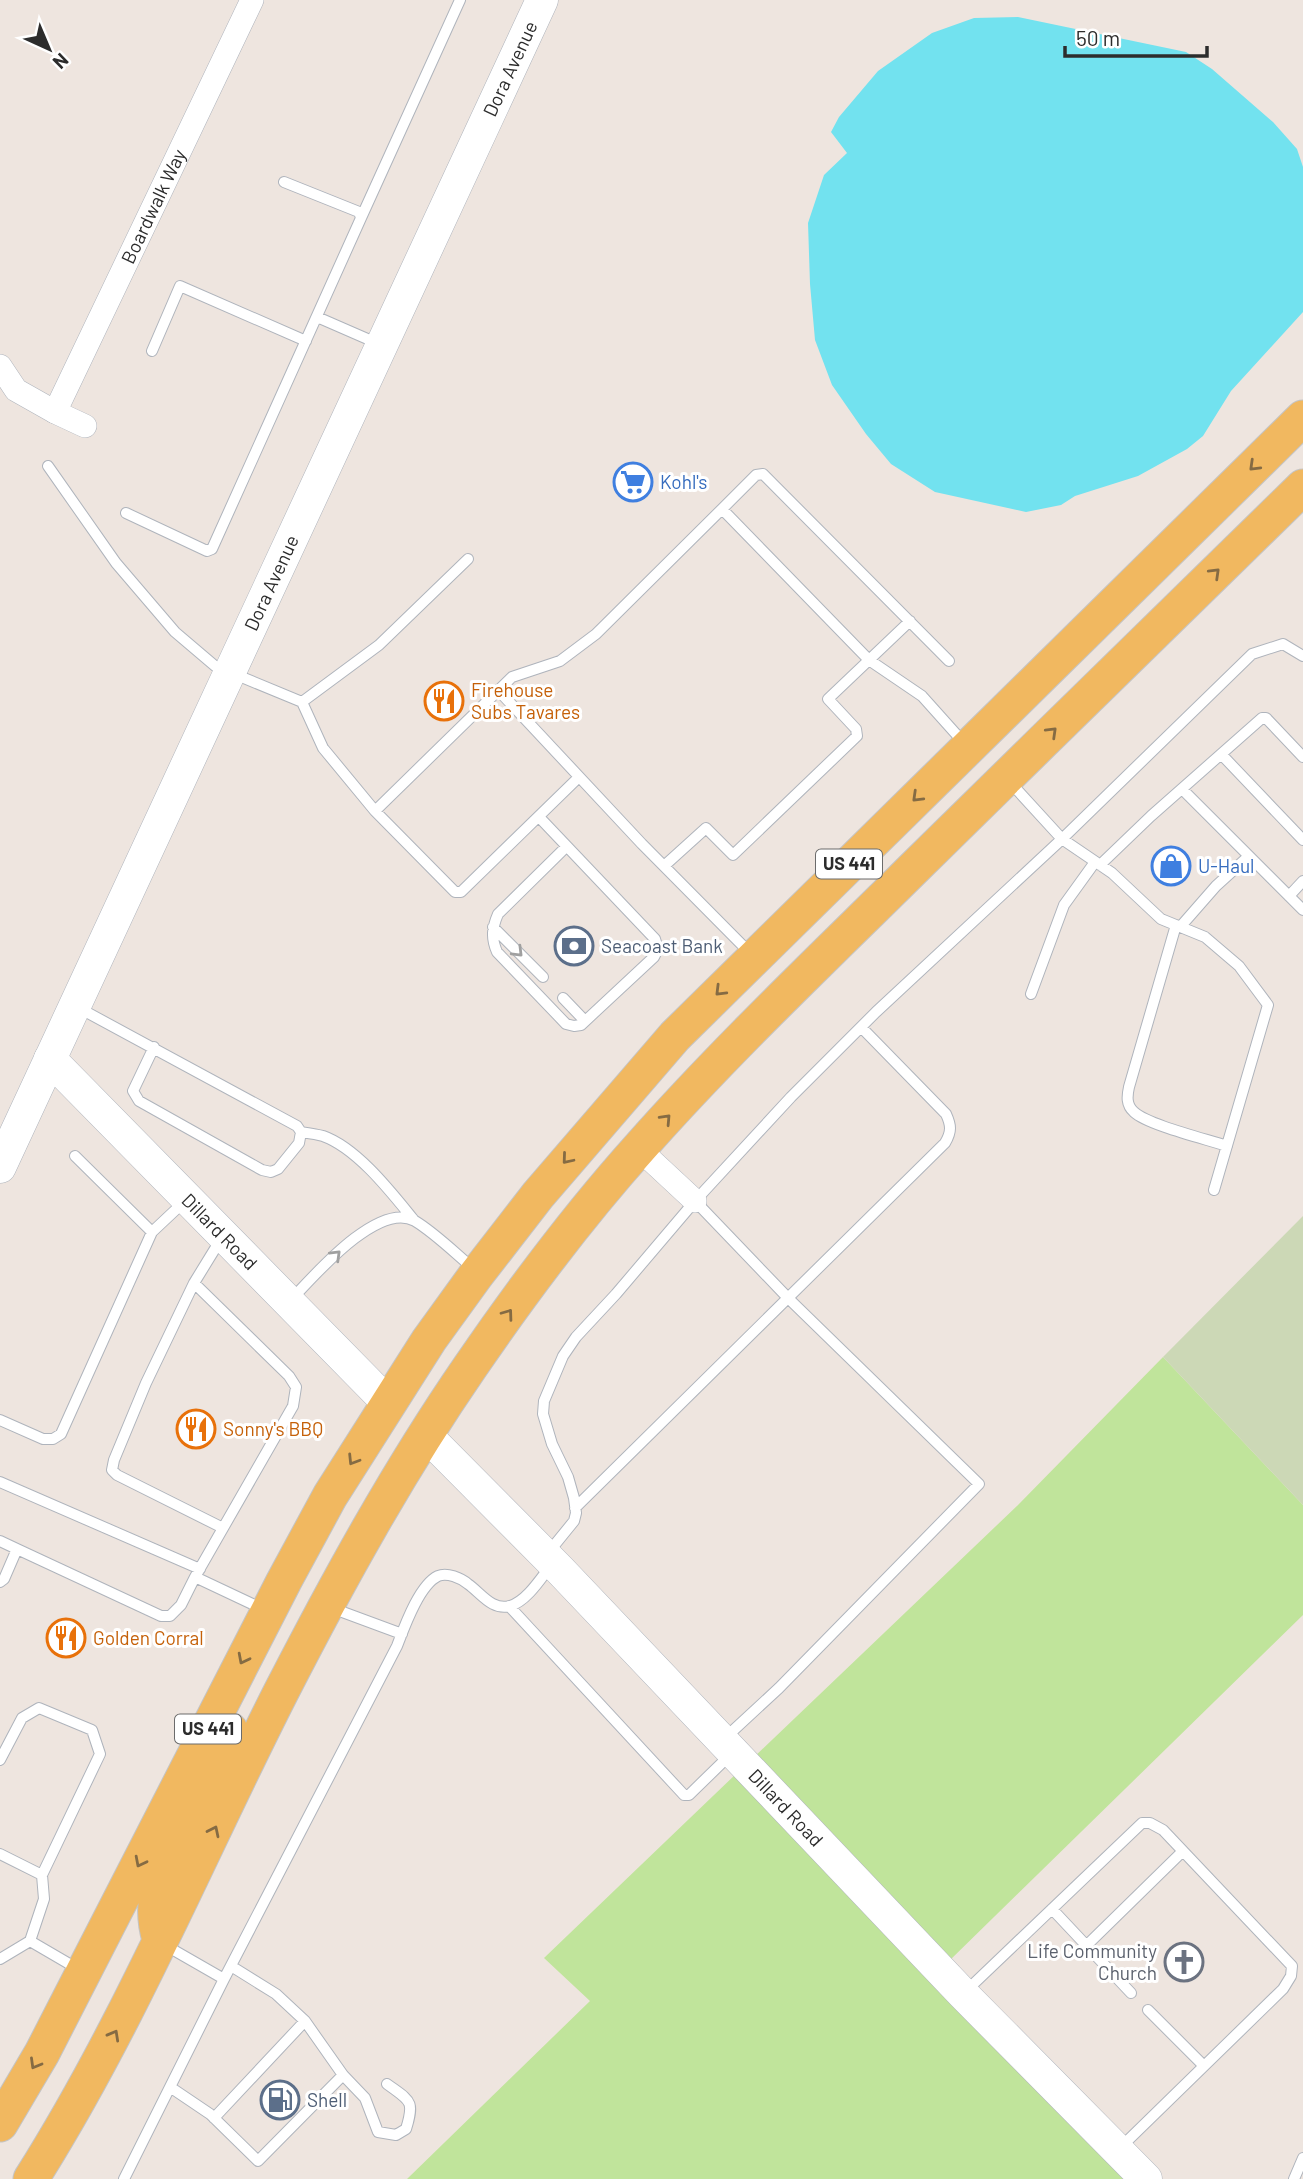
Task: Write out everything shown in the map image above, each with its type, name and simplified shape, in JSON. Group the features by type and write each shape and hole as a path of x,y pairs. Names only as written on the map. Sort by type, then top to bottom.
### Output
{"main road":[{"name":"US 441","path":"0,2124 42,2053 268,1611 330,1496 388,1404 477,1273 538,1195 675,1036 1303,418"},
{"name":"US 441","path":"31,2179 86,2086 161,1942 325,1606 426,1435 515,1304 638,1148 797,983 1303,487"},
{"path":"1006,778 1008,758 1019,732 1037,709 1156,591 1172,571 1190,529"},
{"path":"797,983 814,942 830,922 938,817 965,768 968,747"},
{"path":"426,1435 422,1413 427,1387 477,1273"},
{"path":"325,1606 320,1589 322,1577 388,1446 388,1404"},
{"path":"161,1942 156,1927 155,1900 161,1881 228,1742 231,1727 224,1699"}],"street":[{"name":"Boardwalk Way","path":"55,412 252,0"},
{"name":"Dora Avenue","path":"0,1167 541,0"},
{"path":"0,366 16,390 85,426"},
{"name":"Dillard Road","path":"50,1059 388,1404"},
{"path":"638,1148 695,1201"},
{"name":"Dillard Road","path":"426,1435 549,1559 963,1994 1146,2179"}],"lane":[{"path":"127,513 207,551 212,548 460,0"},
{"path":"284,182 359,212 361,218"},
{"path":"152,351 180,286 306,341"},
{"path":"317,317 381,345"},
{"path":"48,467 116,562 175,632 215,666 302,702 323,748 375,811 455,892 461,892 579,777"},
{"path":"375,811 512,677 560,661 596,634 756,475 763,474 950,661"},
{"path":"722,509 869,660 922,695 968,747"},
{"path":"302,702 379,645 468,559"},
{"path":"664,866 706,828 733,855 857,736 856,729 828,699 910,621"},
{"path":"124,2179 414,1606 428,1584 444,1575 457,1577 484,1599 499,1607 509,1606 518,1602 536,1585 574,1521 575,1508 568,1477 552,1444 543,1414 548,1387 576,1337 695,1201 791,1097 1252,654 1283,644 1303,656"},
{"path":"498,690 754,957"},
{"path":"1031,994 1064,905 1098,864 1262,718 1266,718 1303,757"},
{"path":"1221,754 1303,840"},
{"path":"1006,778 1062,839 1112,873 1161,919 1205,937 1239,966 1268,1004 1214,1190"},
{"path":"1182,789 1303,910"},
{"path":"539,817 655,939 658,949 654,957 581,1025 574,1026 566,1024 497,952 492,940 498,914 566,847"},
{"path":"1227,1146 1149,1121 1134,1112 1127,1097 1178,925 1249,856"},
{"path":"1289,896 1303,881"},
{"path":"493,927 543,977"},
{"path":"563,998 585,1021"},
{"path":"74,1006 153,1047 297,1126 301,1132 299,1143 278,1169 271,1172 262,1170 139,1101 133,1091 153,1047"},
{"path":"575,1508 946,1143 951,1125 946,1114 861,1027"},
{"path":"301,1132 324,1136 362,1162 413,1219 477,1273"},
{"path":"75,1156 152,1232"},
{"path":"0,1420 43,1439 53,1439 61,1434 152,1232 187,1199"},
{"path":"509,1606 684,1795 689,1795 779,1688 979,1484 788,1298 695,1201"},
{"path":"288,1303 346,1245 369,1227 390,1219 413,1219"},
{"path":"223,1236 194,1283 146,1383 114,1460 113,1470 117,1475 223,1528"},
{"path":"0,1541 161,1616 170,1616 181,1605 293,1406 296,1387 289,1376 194,1283"},
{"path":"0,1482 197,1573 268,1611"},
{"path":"0,1582 4,1579 17,1549"},
{"path":"325,1606 402,1634"},
{"path":"0,1760 22,1718 39,1708 92,1730 100,1754 42,1875 44,1899 30,1941 1,1957"},
{"path":"963,1994 1142,1823 1150,1823 1163,1830 1292,1966 1291,1976 1283,1989 1118,2150"},
{"path":"1087,1945 1183,1851"},
{"path":"0,1854 42,1875"},
{"path":"1052,1909 1131,1993"},
{"path":"30,1941 83,1972"},
{"path":"161,1942 224,1979"},
{"path":"231,1966 276,1994 305,2021 343,2075 365,2098 378,2132 396,2135 406,2129 411,2111 409,2101 387,2084"},
{"path":"1148,2010 1204,2066"},
{"path":"214,2118 305,2021"},
{"path":"170,2087 214,2118 258,2161 343,2075"},
{"path":"1294,2179 1303,2158"}],"green space":[{"path":"1303,1216 1303,1505 1163,1357"},
{"path":"1163,1357 1303,1505 1303,1615 947,1963 752,1759 1018,1505"},
{"path":"738,1772 1133,2179 407,2179 590,2001 544,1958"}],"water":[{"path":"1018,17 1186,52 1212,69 1273,122 1297,149 1303,167 1303,312 1231,391 1203,436 1187,449 1138,476 1075,496 1061,505 1026,512 935,492 891,464 866,434 832,385 815,340 808,223 824,175 847,153 831,132 839,117 878,71 932,33 974,18"}],"place":[{"name":"Kohl's","path":"633,482"},
{"name":"Firehouse Subs Tavares","path":"444,701"},
{"name":"U-Haul","path":"1171,866"},
{"name":"Seacoast Bank","path":"574,946"},
{"name":"Sonny's BBQ","path":"196,1429"},
{"name":"Golden Corral","path":"66,1638"},
{"name":"Life Community Church","path":"1184,1962"},
{"name":"Shell","path":"280,2100"}]}
